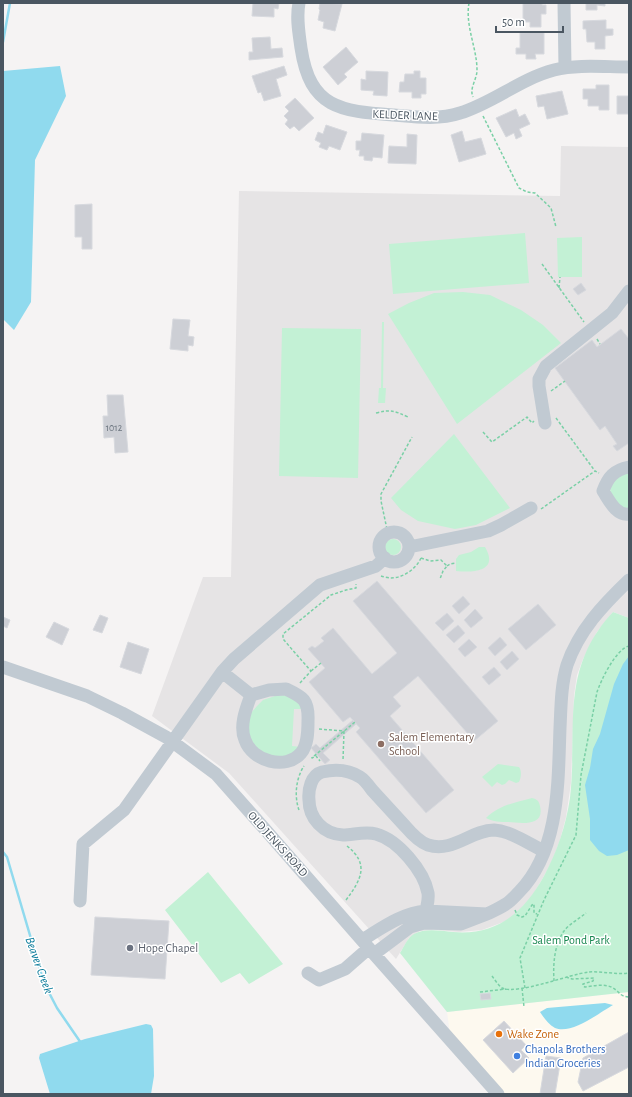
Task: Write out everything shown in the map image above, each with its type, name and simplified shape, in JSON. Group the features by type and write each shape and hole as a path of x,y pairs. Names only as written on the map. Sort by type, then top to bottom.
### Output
{"street":[{"name":"KELDER LANE","path":"299,3 298,20 303,63 307,75 312,85 322,97 348,111 424,117 446,116 470,110 528,80 552,70 565,67 629,67"},
{"path":"564,3 565,67"},
{"path":"545,417 539,379 546,366 612,313 629,291"},
{"path":"625,513 614,508 602,491 606,480 620,469 629,467"},
{"path":"409,549 406,538 402,534 393,532 381,540 380,550 385,558 394,562 403,559 409,549 488,531 531,508"},
{"path":"80,901 83,844 124,810 222,672 235,658 320,585 376,566 385,558"},
{"path":"368,947 410,927 424,923 461,924 507,904 523,888 537,868 544,851 554,816 557,793 561,699 563,682 572,651 580,635 603,605 629,580"},
{"name":"OLD JENKS ROAD","path":"3,668 87,696 139,721 172,742 216,774 498,1094"},
{"path":"222,672 251,695"},
{"path":"286,689 300,696 307,705 307,734 302,753 294,759 286,762 274,762 252,752 244,740 243,725 244,711 251,695 269,690 286,689"},
{"path":"426,911 428,901 425,884 410,860 400,848 387,839 375,834 342,835 332,833 320,826 311,816 308,801 311,783 319,772 331,770 348,771 361,777 414,836 426,845 438,847 448,846 486,831 494,830 514,836 544,851"},
{"path":"308,973 319,980 345,969 400,918 416,912 426,911 487,914"}],"path":[{"path":"470,3 468,8 470,30 477,72 471,92 474,101"},
{"path":"482,114 519,188 527,192 535,192 550,208 556,227"},
{"path":"542,264 600,344"},
{"path":"559,288 560,277"},
{"path":"541,398 565,381"},
{"path":"376,413 385,410 394,410 408,417"},
{"path":"482,432 492,442 526,417 532,423 545,417 596,471 600,473"},
{"path":"388,534 381,501 381,494 412,437"},
{"path":"546,505 596,471"},
{"path":"409,549 421,558 430,561 441,560 447,566"},
{"path":"380,575 390,578 406,574 414,569 421,558"},
{"path":"440,579 447,566 456,563"},
{"path":"311,671 283,639 283,634 331,595 356,588 356,582"},
{"path":"524,1007 520,958 550,886 576,835 581,775 597,692 600,683 616,656 622,649 629,646"},
{"path":"304,687 300,682 321,663"},
{"path":"316,754 355,722"},
{"path":"315,728 344,731"},
{"path":"342,764 344,731"},
{"path":"313,751 312,758 316,756 322,762"},
{"path":"515,910 516,915 522,917 525,916 534,904 534,913 538,914"},
{"path":"554,981 553,970 558,943 564,932 573,922 586,913"},
{"path":"480,992 523,988 587,972 629,973"},
{"path":"492,976 502,987 508,989"},
{"path":"566,977 572,979 594,978 593,981 583,984 583,986 606,986 613,988 621,996 629,997"}],"shaded area":[{"path":"561,146 629,147 629,618 613,612 597,632 583,659 577,675 574,695 571,783 566,817 553,859 531,898 506,921 482,930 459,932 437,930 420,931 409,938 396,959 229,773 152,716 203,577 231,577 239,191 560,196"},
{"path":"629,992 629,1094 498,1094 451,1041 447,1012"}],"green space":[{"path":"525,233 529,283 393,294 389,244"},
{"path":"582,237 582,277 558,277 557,238"},
{"path":"463,292 490,295 521,310 543,325 561,343 457,424 388,314 409,303 434,293"},
{"path":"382,322 384,322 383,388 386,388 385,403 378,403 379,388 381,388"},
{"path":"282,328 361,329 358,478 279,476"},
{"path":"454,434 510,508 476,525 455,529 418,521 401,510 391,498"},
{"path":"629,471 629,509 622,508 610,494 611,482"},
{"path":"393,539 399,541 401,547 399,553 393,555 387,553 385,547 387,541"},
{"path":"479,547 485,547 489,555 487,566 477,571 456,571 456,559 459,555 471,552"},
{"name":"Salem Pond Park","path":"613,612 629,618 629,992 447,1012 400,953 409,938 418,932 433,930 469,932 496,926 518,911 536,889 549,867 557,848 570,798 574,700 578,678 585,656 596,634"},
{"path":"283,695 297,701 303,709 294,709 292,746 301,747 289,756 270,757 256,748 247,732 250,714 263,700"},
{"path":"498,764 519,767 521,774 519,782 516,783 509,780 502,785 497,782 492,787 482,777"},
{"path":"532,798 538,800 540,806 541,813 536,821 525,823 497,822 486,818 502,807"},
{"path":"208,872 283,964 249,984 240,973 221,983 165,910"}],"water":[{"path":"60,66 66,96 35,160 31,302 14,330 3,319 3,71"},
{"path":"629,656 629,850 617,855 607,856 599,851 590,840 590,819 585,785 593,749 600,734 614,684 623,664"},
{"path":"605,1003 613,1005 577,1026 562,1029 555,1028 548,1023 540,1012 547,1008"},
{"path":"146,1024 151,1025 153,1029 154,1076 151,1094 50,1094 39,1058 40,1054 85,1039"}],"building":[{"path":"253,3 279,3 278,9 274,8 274,17 252,16"},
{"path":"320,3 342,4 335,31 323,28 324,22 318,20"},
{"path":"523,3 542,3 542,5 546,5 546,14 541,14 541,27 530,27 530,22 523,22"},
{"path":"586,3 605,3 605,6 597,5 597,10 586,10"},
{"path":"606,20 606,29 613,29 613,35 605,36 605,49 595,49 595,42 587,42 586,29 583,29 583,21"},
{"path":"544,32 544,54 535,54 536,59 526,59 526,54 516,54 516,48 520,48 520,33"},
{"path":"270,37 271,49 282,48 283,57 249,60 249,52 253,52 252,38"},
{"path":"346,47 358,62 344,74 347,77 338,85 323,67"},
{"path":"284,66 287,75 276,79 281,96 264,101 261,92 258,93 252,76"},
{"path":"366,71 388,72 387,96 373,95 374,91 361,90 361,79 366,80"},
{"path":"414,71 420,71 420,78 426,78 426,94 421,94 421,98 412,98 412,92 399,92 400,82 404,82 405,74 414,74"},
{"path":"596,85 609,85 609,110 599,110 599,106 588,106 588,99 583,99 583,89 596,89"},
{"path":"562,91 568,114 547,119 544,106 538,107 536,96"},
{"path":"617,96 629,96 629,114 617,114"},
{"path":"295,98 314,118 299,131 294,126 290,129 285,124 288,120 284,116 289,111 285,107"},
{"path":"516,109 519,117 525,114 530,124 519,129 522,136 516,139 514,133 506,137 496,118"},
{"path":"326,125 347,132 340,150 329,146 327,150 319,147 321,143 315,140 318,132 323,134"},
{"path":"462,131 465,142 481,138 486,154 459,162 451,135"},
{"path":"362,133 384,135 382,158 373,157 372,161 364,160 364,156 359,156 360,150 356,150 356,141 361,141"},
{"path":"407,134 417,135 416,164 388,163 389,146 407,147"},
{"path":"92,204 92,249 82,249 82,237 75,237 75,205"},
{"path":"581,283 586,290 578,295 573,289"},
{"path":"173,319 190,320 188,336 194,337 193,346 188,345 188,351 170,349"},
{"path":"621,329 629,339 629,443 617,451 613,446 617,444 605,426 600,430 555,368 592,340 597,347"},
{"path":"107,395 123,395 128,452 115,453 114,437 104,438 103,416 108,416"},
{"path":"377,581 498,721 474,741 418,676 393,697 401,706 390,716 454,790 426,813 356,732 360,728 350,717 343,722 309,682 325,668 308,649 312,646 315,648 324,641 321,638 333,628 372,674 397,653 353,601"},
{"path":"463,596 470,604 459,614 452,606"},
{"path":"538,604 556,625 526,650 508,629"},
{"path":"475,609 483,618 471,628 464,620"},
{"path":"447,613 454,621 443,631 435,623"},
{"path":"100,615 108,618 102,633 93,630"},
{"path":"3,617 10,620 7,628 3,626"},
{"path":"54,622 69,629 62,645 46,637"},
{"path":"458,625 465,633 454,643 446,635"},
{"path":"500,637 507,645 495,656 488,648"},
{"path":"469,639 477,647 465,657 458,649"},
{"path":"128,642 149,649 141,674 120,667"},
{"path":"512,651 519,659 507,670 500,662"},
{"path":"494,667 501,675 489,685 482,677"},
{"path":"353,720 356,724 323,753 330,760 325,764 311,748 316,744 320,748"},
{"name":"Hope Chapel","path":"95,917 169,921 165,979 91,975"},
{"path":"490,993 491,999 481,1000 480,994"},
{"path":"504,1021 526,1045 521,1050 529,1058 513,1073 483,1040"},
{"path":"629,1032 629,1067 583,1091 578,1082 583,1058"},
{"path":"546,1056 561,1058 555,1094 540,1094"}],"waterway":[{"path":"3,42 10,3"},
{"name":"Beaver Creek","path":"3,852 7,857 44,983 57,1008 81,1043"}],"place":[{"name":"Salem Elementary School","path":"381,744"},
{"name":"Hope Chapel","path":"130,948"},
{"name":"Wake Zone","path":"499,1034"},
{"name":"Chapola Brothers Indian Groceries","path":"517,1056"}]}
